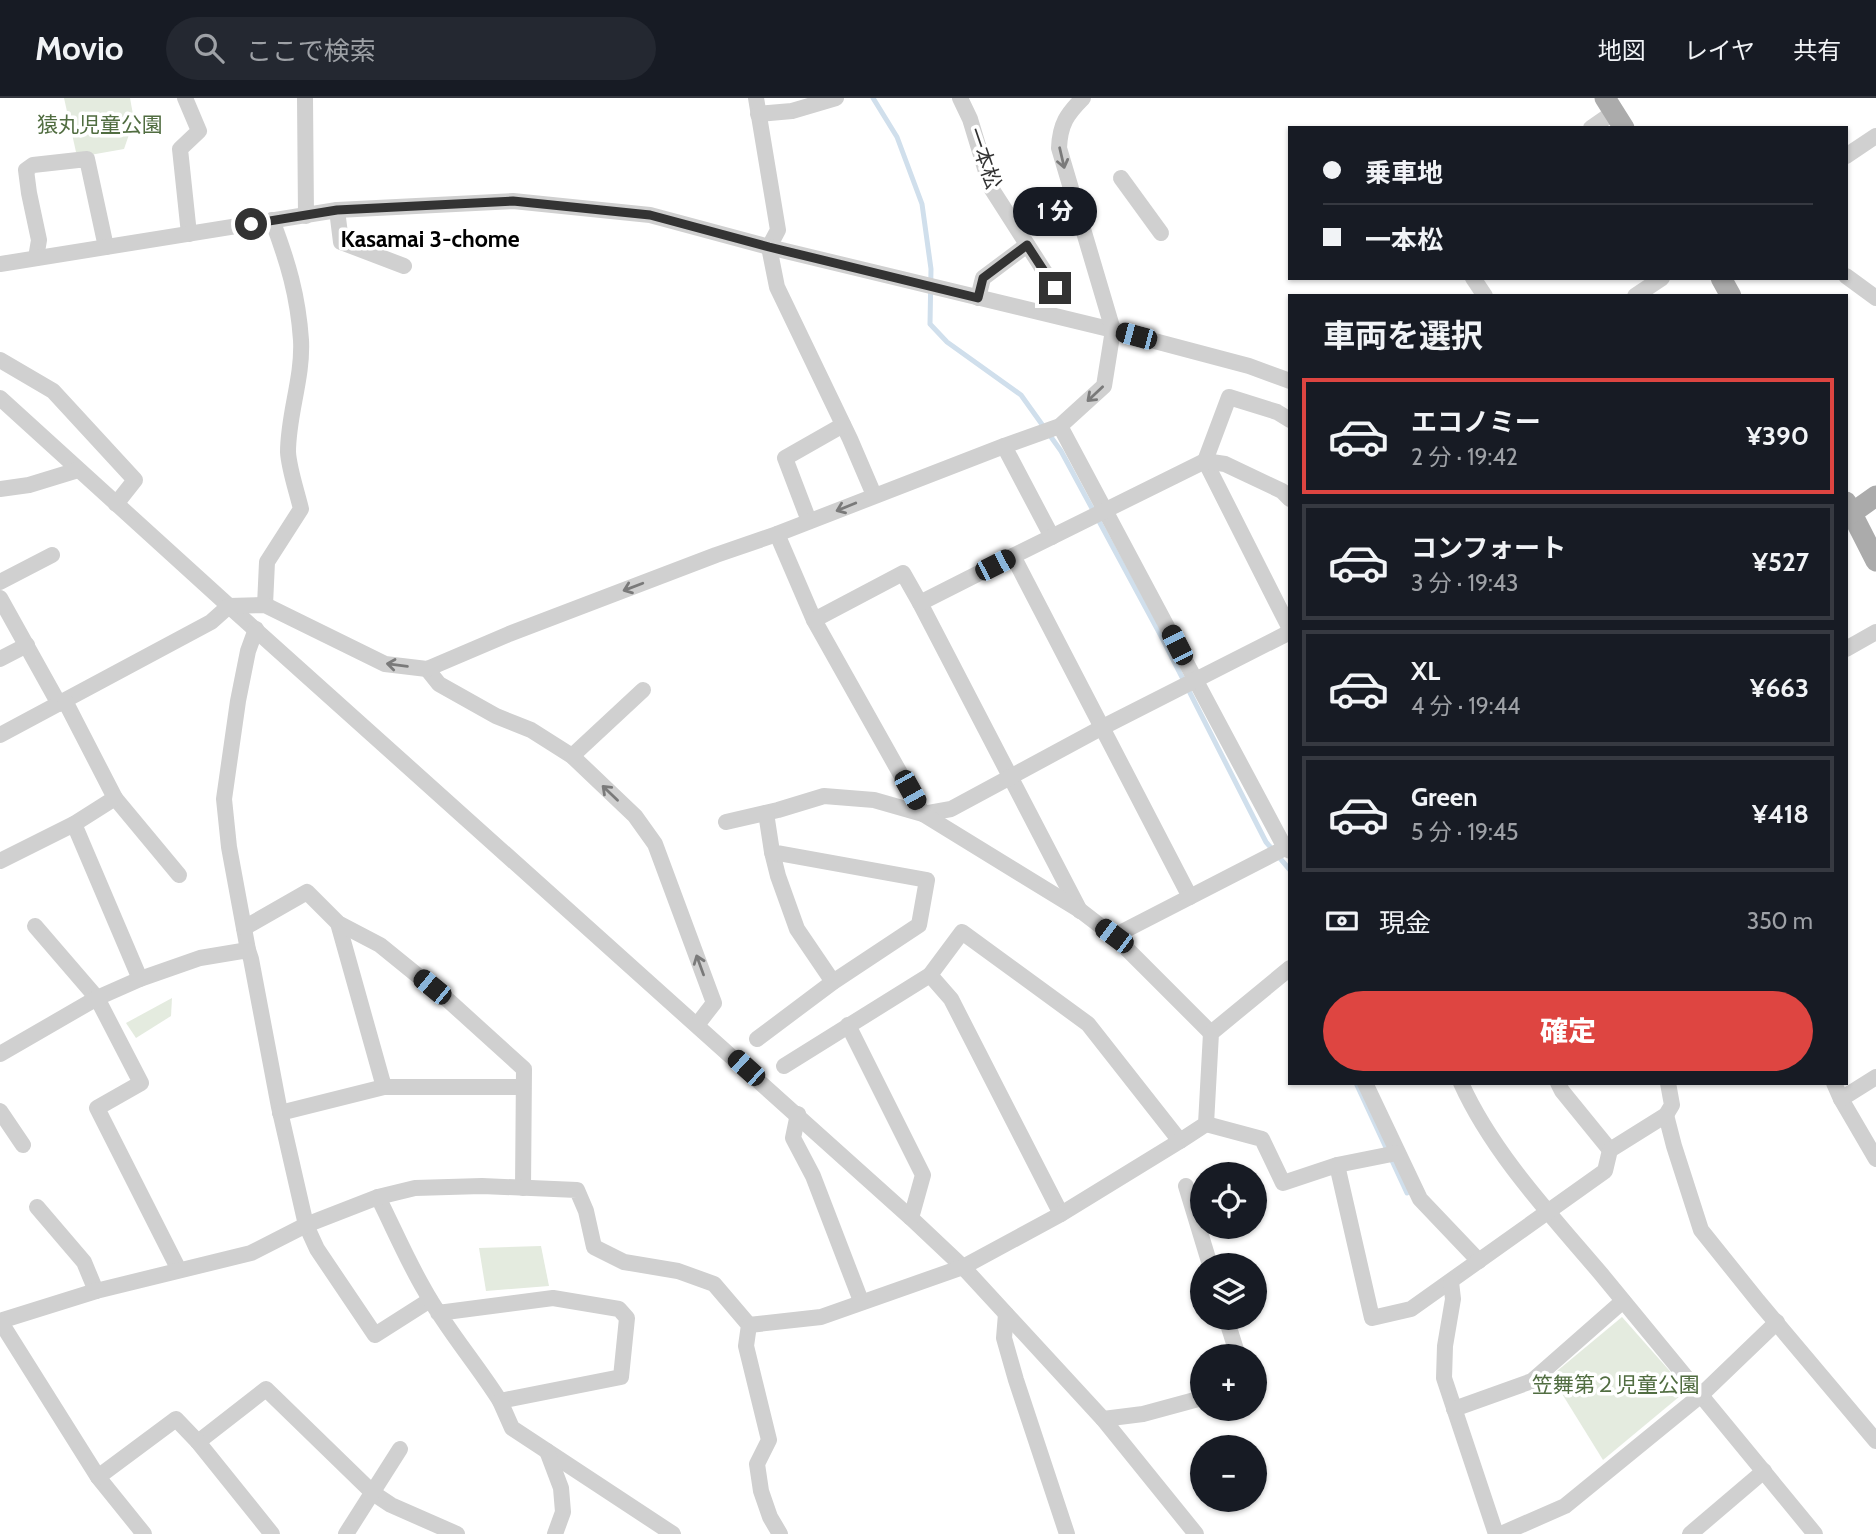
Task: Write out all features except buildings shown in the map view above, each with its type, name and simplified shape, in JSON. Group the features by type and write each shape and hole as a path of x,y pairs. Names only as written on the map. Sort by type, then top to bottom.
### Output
{"main road":[{"path":"1876,496 1848,510 1876,561"}],"street":[{"path":"185,98 199,131 180,149 189,234"},
{"path":"305,98 306,216"},
{"path":"836,98 792,111 757,106 778,230 769,247 777,287 874,495"},
{"name":"一本松","path":"960,98 970,119 991,188 1055,288"},
{"path":"0,734 211,622 229,606 265,605 385,664 428,669 509,634 1060,426 1104,386 1113,330 1059,148 1060,134 1068,113 1083,98"},
{"path":"1594,126 1614,112"},
{"path":"1848,155 1876,136"},
{"path":"36,258 38,240 26,170 33,165 87,159 106,247"},
{"path":"1121,178 1161,233"},
{"path":"0,264 337,210 513,201 650,215 769,247 1113,330 1249,366 1288,380"},
{"path":"337,210 341,242 404,266"},
{"path":"265,605 267,562 301,509 288,454 301,341 297,299 290,268 272,220"},
{"path":"978,298 983,278 1027,245"},
{"path":"1848,277 1876,298"},
{"path":"1637,294 1659,280"},
{"path":"0,360 53,391 135,480 116,504"},
{"path":"1288,419 1278,412 1230,397 1205,461 1288,626"},
{"path":"0,398 911,1217 963,1267 1102,1419 1196,1534"},
{"path":"809,521 785,457 843,425"},
{"path":"1060,426 1287,850 1114,936"},
{"path":"1004,446 1052,537"},
{"path":"920,603 1205,461 1225,464 1282,491 1288,497"},
{"path":"0,489 29,485 78,470"},
{"path":"777,534 814,620 923,814"},
{"path":"0,582 52,555"},
{"path":"1013,556 1189,897"},
{"path":"814,620 903,573 1080,911"},
{"path":"0,598 115,798 179,875"},
{"path":"256,629 248,651 238,701 224,799 229,847 280,1113 306,1226 317,1249 375,1335 434,1306 552,1298 619,1309 627,1318 621,1377 500,1401"},
{"path":"923,814 951,809 1288,631"},
{"path":"1848,648 1876,632"},
{"path":"0,659 27,645"},
{"path":"428,669 439,684 496,716 531,730 572,756 635,817 655,844 714,1003 697,1025"},
{"path":"572,756 643,690"},
{"path":"726,822 824,796 874,800 923,814 1080,911 1114,936 1211,1033"},
{"path":"0,861 74,824 115,798"},
{"path":"766,813 778,876 797,929 832,982"},
{"path":"74,824 140,979"},
{"path":"757,1039 832,982 919,925 928,880 772,852"},
{"path":"244,928 307,892 338,923 380,945 449,1001 524,1069 523,1188"},
{"path":"338,923 384,1087"},
{"path":"35,926 97,998 141,1083 97,1108 179,1270"},
{"path":"783,1066 930,975 962,932 1088,1024 1180,1141"},
{"path":"0,1054 97,998 140,979 200,958 248,950"},
{"path":"1206,1124 1211,1033 1288,970"},
{"path":"930,975 951,999 1061,1214"},
{"path":"848,1025 923,1175 911,1217"},
{"path":"1841,1099 1876,1077"},
{"path":"1366,1085 1420,1199 1479,1261"},
{"path":"1462,1085 1495,1143 1549,1212 1815,1534"},
{"path":"1559,1085 1610,1150"},
{"path":"1337,1165 1372,1318 1411,1309 1605,1171 1610,1150 1666,1115 1672,1105 1668,1085"},
{"path":"1835,1085 1876,1159"},
{"path":"280,1113 384,1087 523,1087"},
{"path":"0,1111 23,1145"},
{"path":"797,1114 793,1138 813,1176 861,1301"},
{"path":"1666,1115 1701,1230 1876,1441"},
{"path":"749,1325 821,1317 963,1267 1061,1214 1206,1124 1262,1139 1283,1183 1337,1165 1397,1153"},
{"path":"144,1534 98,1477 0,1321 96,1292 251,1253 306,1226 378,1197 415,1188 482,1186 577,1190 586,1211 594,1247 624,1262 678,1271 714,1284 749,1325 746,1346 769,1440 757,1464 761,1491 770,1517 780,1534"},
{"path":"1186,1186 1206,1253"},
{"path":"378,1197 434,1306 500,1401 512,1428 673,1534"},
{"path":"37,1207 84,1262 96,1292"},
{"path":"1451,1282 1453,1299 1444,1378 1496,1534"},
{"path":"1454,1409 1532,1381 1623,1301"},
{"path":"1006,1314 1004,1338 1067,1534"},
{"path":"1501,1534 1565,1506 1701,1395 1777,1322"},
{"path":"198,1443 266,1389 373,1493 391,1505 457,1534"},
{"path":"1102,1419 1143,1414 1190,1401"},
{"path":"98,1477 176,1419 272,1534"},
{"path":"346,1534 400,1449"},
{"path":"547,1451 561,1488 563,1512 555,1534"},
{"path":"1690,1534 1763,1471"}],"green space":[{"name":"猿丸児童公園","path":"64,98 130,98 134,120 124,149 90,155 76,152"},
{"path":"172,998 171,1016 136,1038 126,1023"},
{"path":"541,1246 549,1286 486,1291 479,1248"},
{"name":"笠舞第２児童公園","path":"1622,1317 1683,1386 1680,1396 1603,1460 1551,1376"}],"waterway":[{"path":"873,98 897,137 922,204 931,269 930,324 947,342 1021,395 1061,451 1161,636 1266,842 1288,868"},
{"path":"1357,1085 1407,1193"}],"district":[{"name":"Kasamai 3-chome","path":"430,239"}],"route":[{"path":"251,224 337,210 513,201 650,215 978,298 983,278 1027,245 1055,288"}]}
